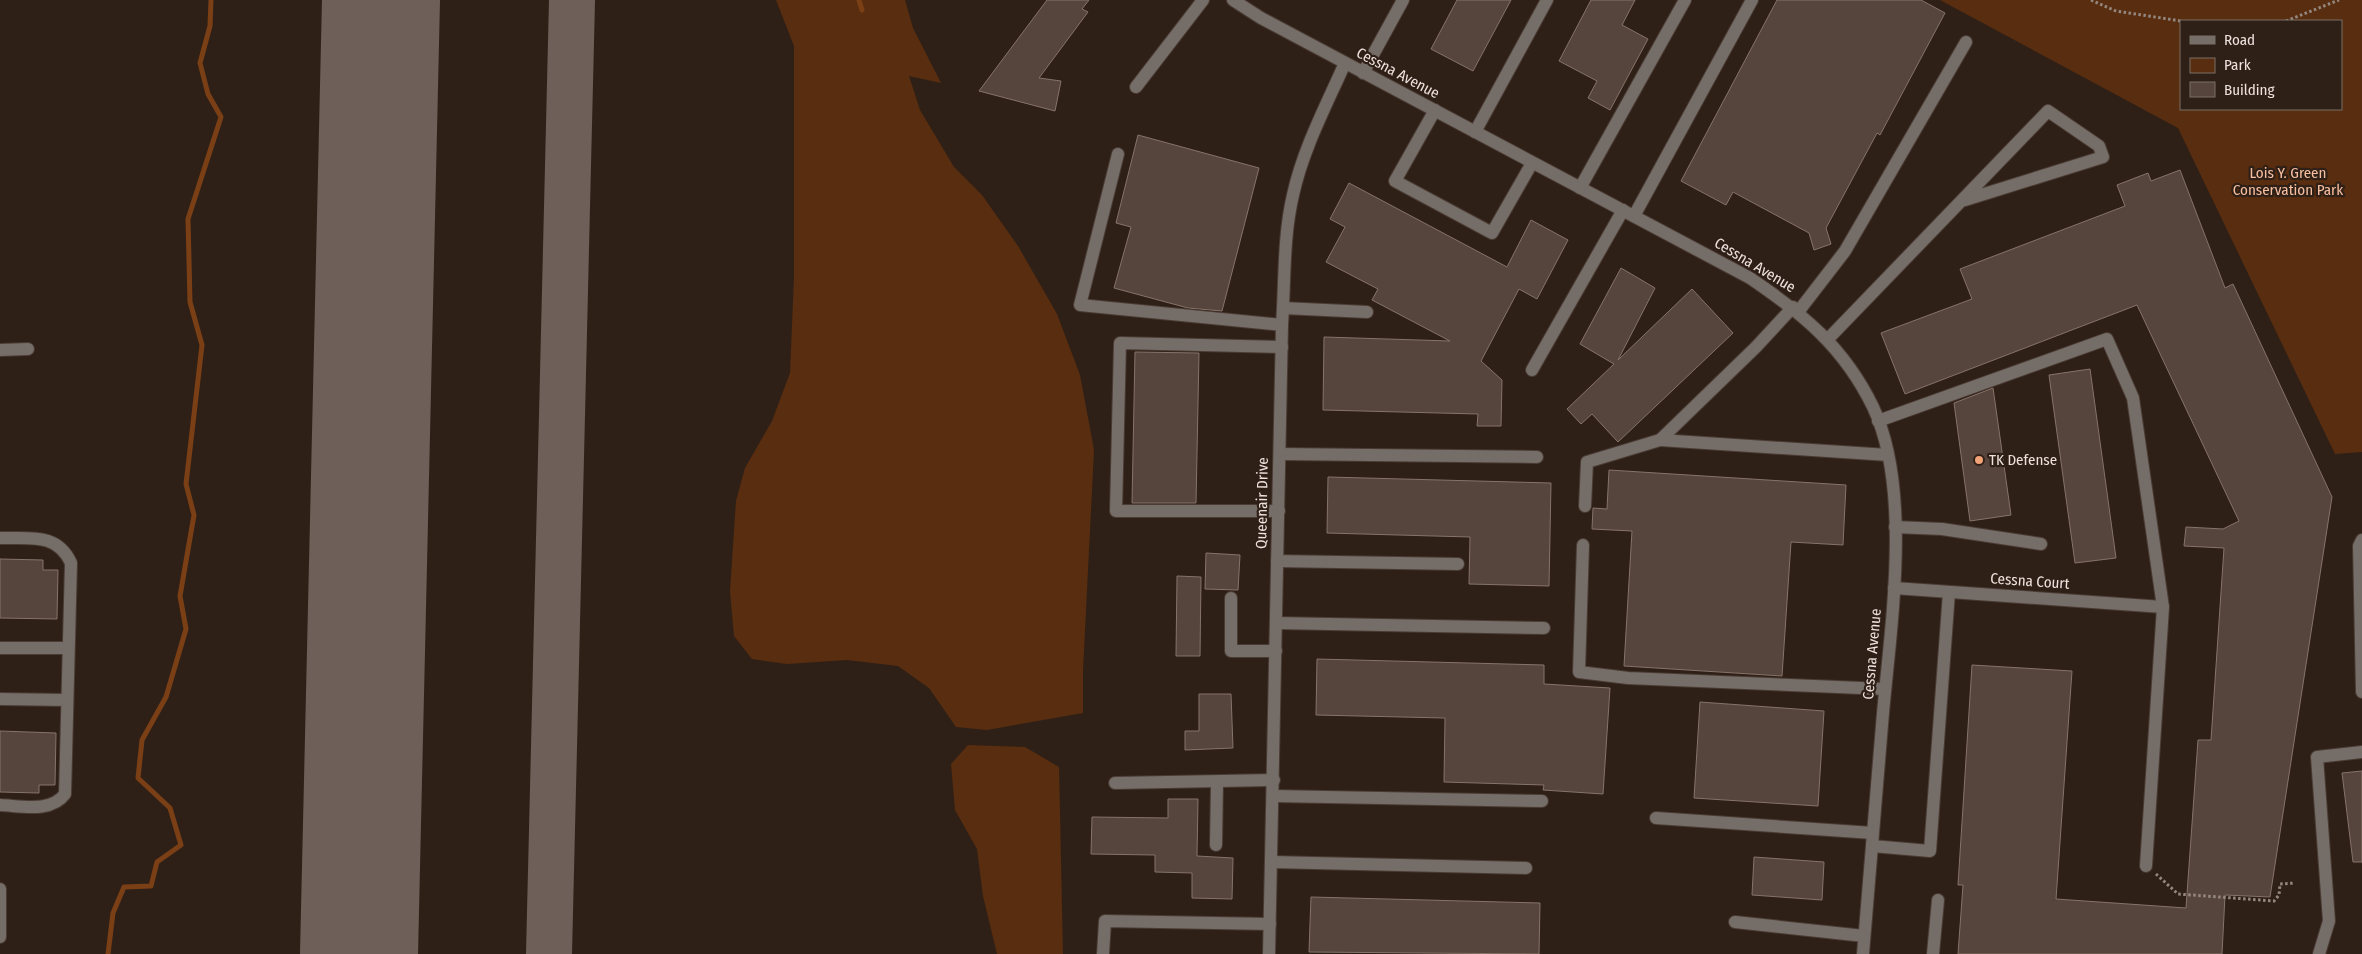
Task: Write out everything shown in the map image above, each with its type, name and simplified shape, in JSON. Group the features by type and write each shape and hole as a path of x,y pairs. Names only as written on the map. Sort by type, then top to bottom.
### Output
{"street":[{"path":"1136,87 1203,0"},
{"name":"Cessna Avenue","path":"1233,0 1261,18 1363,73 1750,278 1795,310 1828,339 1856,378 1873,408 1888,454 1894,486 1895,527 1894,588 1863,954"},
{"path":"1363,73 1403,0"},
{"path":"1475,132 1547,0"},
{"path":"1580,188 1685,0"},
{"path":"1532,370 1628,213 1752,0"},
{"path":"1660,440 1795,310 1845,251 1966,42"},
{"name":"Queenair Drive","path":"1269,954 1282,325 1287,236 1292,197 1303,157 1345,63"},
{"path":"1435,110 1395,181 1492,232 1532,163"},
{"path":"1828,339 1965,200 2048,111 2099,146 2103,157 1965,200"},
{"path":"1118,154 1080,304 1282,325"},
{"path":"1283,308 1367,312"},
{"path":"1878,421 2107,338 2133,398 2163,607 2146,866"},
{"path":"1279,511 1116,511 1120,344 1282,347"},
{"path":"0,350 28,349"},
{"path":"1584,506 1587,462 1660,440 1888,454"},
{"path":"1280,454 1537,457"},
{"path":"1895,527 1942,529 2041,544"},
{"path":"0,538 47,540 56,543 65,551 71,563 64,794 59,801 50,806 0,805"},
{"path":"2362,540 2359,546 2362,692"},
{"path":"1583,545 1579,672 1628,678 1885,689"},
{"path":"1278,561 1458,564"},
{"name":"Cessna Court","path":"1894,588 2163,607"},
{"path":"1872,846 1930,851 1949,592"},
{"path":"1231,598 1231,651 1276,651"},
{"path":"1276,623 1544,628"},
{"path":"0,648 68,648"},
{"path":"0,699 66,700"},
{"path":"2319,954 2329,921 2317,757 2362,752"},
{"path":"1115,784 1274,780"},
{"path":"1216,845 1217,782"},
{"path":"1273,796 1542,801"},
{"path":"1656,818 1873,833"},
{"path":"1272,862 1526,868"},
{"path":"0,889 0,937"},
{"path":"1933,954 1938,900"},
{"path":"1103,954 1105,921 1270,924"},
{"path":"1735,922 1864,936"}],"path":[{"path":"2091,0 2116,11 2180,21"},
{"path":"2289,20 2339,0"},
{"path":"2146,866 2178,894 2274,901 2279,895 2280,884 2295,883"}],"green space":[{"path":"776,0 905,0 913,28 941,83 909,76 920,110 954,167 982,195 1018,246 1057,314 1080,375 1094,450 1083,670 1083,713 987,730 956,727 929,688 898,666 847,660 787,664 752,659 734,636 730,591 736,501 745,468 772,421 790,373 794,277 794,46"},
{"name":"Lois Y. Green Conservation Park","path":"1940,0 2362,0 2362,452 2335,454 2178,128"},
{"path":"968,745 1025,747 1059,767 1063,954 997,954 983,896 977,849 955,810 951,764"}],"building":[{"path":"1047,0 1089,0 1082,9 1088,12 1039,78 1061,81 1055,111 979,91"},
{"path":"1457,0 1511,0 1473,71 1431,49"},
{"path":"1591,0 1635,0 1622,25 1648,39 1610,110 1588,98 1597,81 1559,61"},
{"path":"1777,0 1921,0 1945,13 1880,135 1877,133 1826,228 1831,244 1814,250 1809,233 1733,192 1726,205 1681,181"},
{"path":"1138,135 1259,168 1222,311 1188,308 1114,288 1131,227 1116,223"},
{"path":"2180,170 2225,288 2233,284 2332,497 2270,897 2225,895 2222,954 1958,954 1963,885 1958,885 1972,665 2072,671 2056,899 2186,908 2198,740 2211,740 2224,548 2184,546 2186,527 2223,529 2239,521 2137,305 1905,394 1881,333 1972,299 1960,269 2125,206 2117,185 2148,173 2151,181"},
{"path":"1349,183 1507,267 1531,220 1568,240 1537,299 1519,289 1481,361 1502,380 1501,426 1477,426 1478,414 1323,410 1324,337 1450,341 1372,300 1378,289 1326,262 1345,227 1330,219"},
{"path":"1621,268 1655,288 1618,360 1692,289 1733,333 1618,442 1592,414 1581,424 1567,409 1614,364 1580,344"},
{"path":"1135,352 1199,353 1196,503 1132,503"},
{"path":"2090,369 2116,558 2075,563 2049,375"},
{"path":"1993,388 2011,515 1970,521 1954,403"},
{"path":"1609,470 1846,485 1843,545 1791,542 1782,676 1624,666 1632,531 1592,529 1593,508 1607,509"},
{"path":"1328,477 1551,483 1549,586 1469,584 1470,537 1327,533"},
{"path":"1206,553 1240,555 1238,590 1205,589"},
{"path":"0,559 43,560 43,570 58,570 57,619 0,618"},
{"path":"1177,576 1201,577 1200,656 1176,656"},
{"path":"1317,659 1544,665 1544,684 1610,688 1603,794 1543,790 1544,785 1444,782 1445,718 1316,715"},
{"path":"1199,694 1231,694 1233,748 1185,750 1185,731 1199,731"},
{"path":"1700,702 1824,711 1818,806 1694,798"},
{"path":"0,731 56,733 55,785 39,785 39,793 0,792"},
{"path":"2362,771 2362,862 2353,862 2342,773"},
{"path":"1168,799 1198,799 1197,856 1233,858 1232,899 1192,898 1192,873 1155,872 1155,855 1091,854 1092,817 1168,818"},
{"path":"1754,857 1824,862 1822,900 1752,895"},
{"path":"1311,897 1540,903 1539,954 1309,952"}],"waterway":[{"path":"108,954 113,913 124,887 151,886 157,862 181,845 170,808 138,778 142,740 166,697 186,629 180,596 194,515 186,484 202,345 190,302 188,219 221,117 208,94 200,63 210,26 211,0"},
{"path":"859,0 862,10"}],"taxiway":[{"path":"549,954 572,0"}],"runway":[{"path":"359,954 381,0"}],"place":[{"name":"TK Defense","path":"1979,460"}]}
